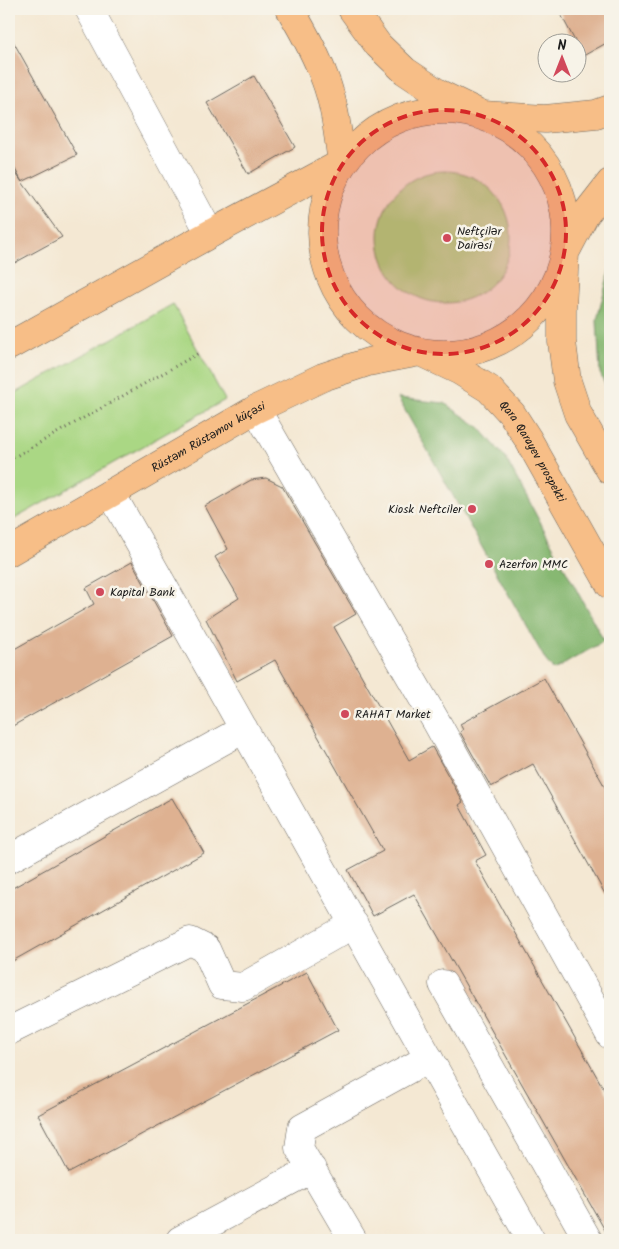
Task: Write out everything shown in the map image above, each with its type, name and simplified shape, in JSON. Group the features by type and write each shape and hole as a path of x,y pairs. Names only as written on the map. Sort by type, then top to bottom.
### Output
{"main road":[{"path":"290,9 307,39 326,80 336,120 342,163 326,196 320,229 324,263 338,295 359,321 387,341 420,352 458,354 496,343 528,322 552,291 565,253 585,215 610,183"},
{"path":"352,9 378,45 405,70 438,93 521,136 550,169 565,209 562,342 567,381 578,414 610,470"},
{"path":"9,346 342,163 377,128 408,114 442,108 483,115 545,119 596,114 610,109"},
{"name":"Rüstəm Rüstəmov küçəsi","path":"9,552 256,409 323,377 368,362 420,352"},
{"name":"Qara Qarayev prospekti","path":"420,352 460,371 489,389 512,414 610,585"}],"street":[{"path":"89,9 210,234"},
{"path":"256,409 437,724 610,1035"},
{"path":"111,493 531,1240"},
{"path":"9,859 244,729"},
{"path":"9,1031 190,941 206,949 222,985 243,987 354,924"},
{"path":"443,984 588,1240"},
{"path":"353,1240 299,1148 302,1128 429,1058"},
{"path":"180,1240 312,1169"}],"path":[{"path":"9,460 199,353"}],"highlighted area":[{"path":"442,109 483,115 521,136 550,169 565,209 565,253 551,291 528,322 496,343 458,354 420,352 387,341 359,321 338,295 324,263 320,229 326,196 342,163 377,128 408,114"}],"green space":[{"path":"445,171 458,172 470,176 492,190 506,212 510,224 510,250 506,262 492,284 470,298 458,302 445,303 432,302 420,298 398,284 384,262 380,250 379,237 380,224 384,212 398,190 420,176 432,172"},
{"path":"610,268 610,396 600,373 597,320"},
{"path":"173,304 225,400 9,522 9,397"},
{"path":"398,398 444,403 478,426 505,457 604,641 554,670 546,661"}],"building":[{"path":"558,9 610,9 610,41 586,54 586,32 570,32"},
{"path":"9,34 77,155 22,182 9,158"},
{"path":"254,76 295,147 248,174 207,103"},
{"path":"9,164 62,237 9,266"},
{"path":"266,478 282,486 356,614 334,627 409,760 432,747 463,802 459,805 486,855 475,861 610,1100 610,1239 414,894 373,916 348,870 383,851 275,660 237,681 206,619 239,598 215,557 228,549 205,506 251,480"},
{"path":"132,562 173,636 9,728 9,652 94,604 86,588"},
{"path":"544,678 610,796 610,903 533,764 491,787 460,732 463,730 460,724"},
{"path":"172,798 204,853 9,963 9,890"},
{"path":"307,972 338,1030 69,1173 38,1115"}],"place":[{"name":"Neftçilər Dairəsi","path":"447,238"},
{"name":"Kiosk Neftciler","path":"472,509"},
{"name":"Azerfon MMC","path":"489,564"},
{"name":"Kapital Bank","path":"100,592"},
{"name":"RAHAT Market","path":"345,714"}]}
